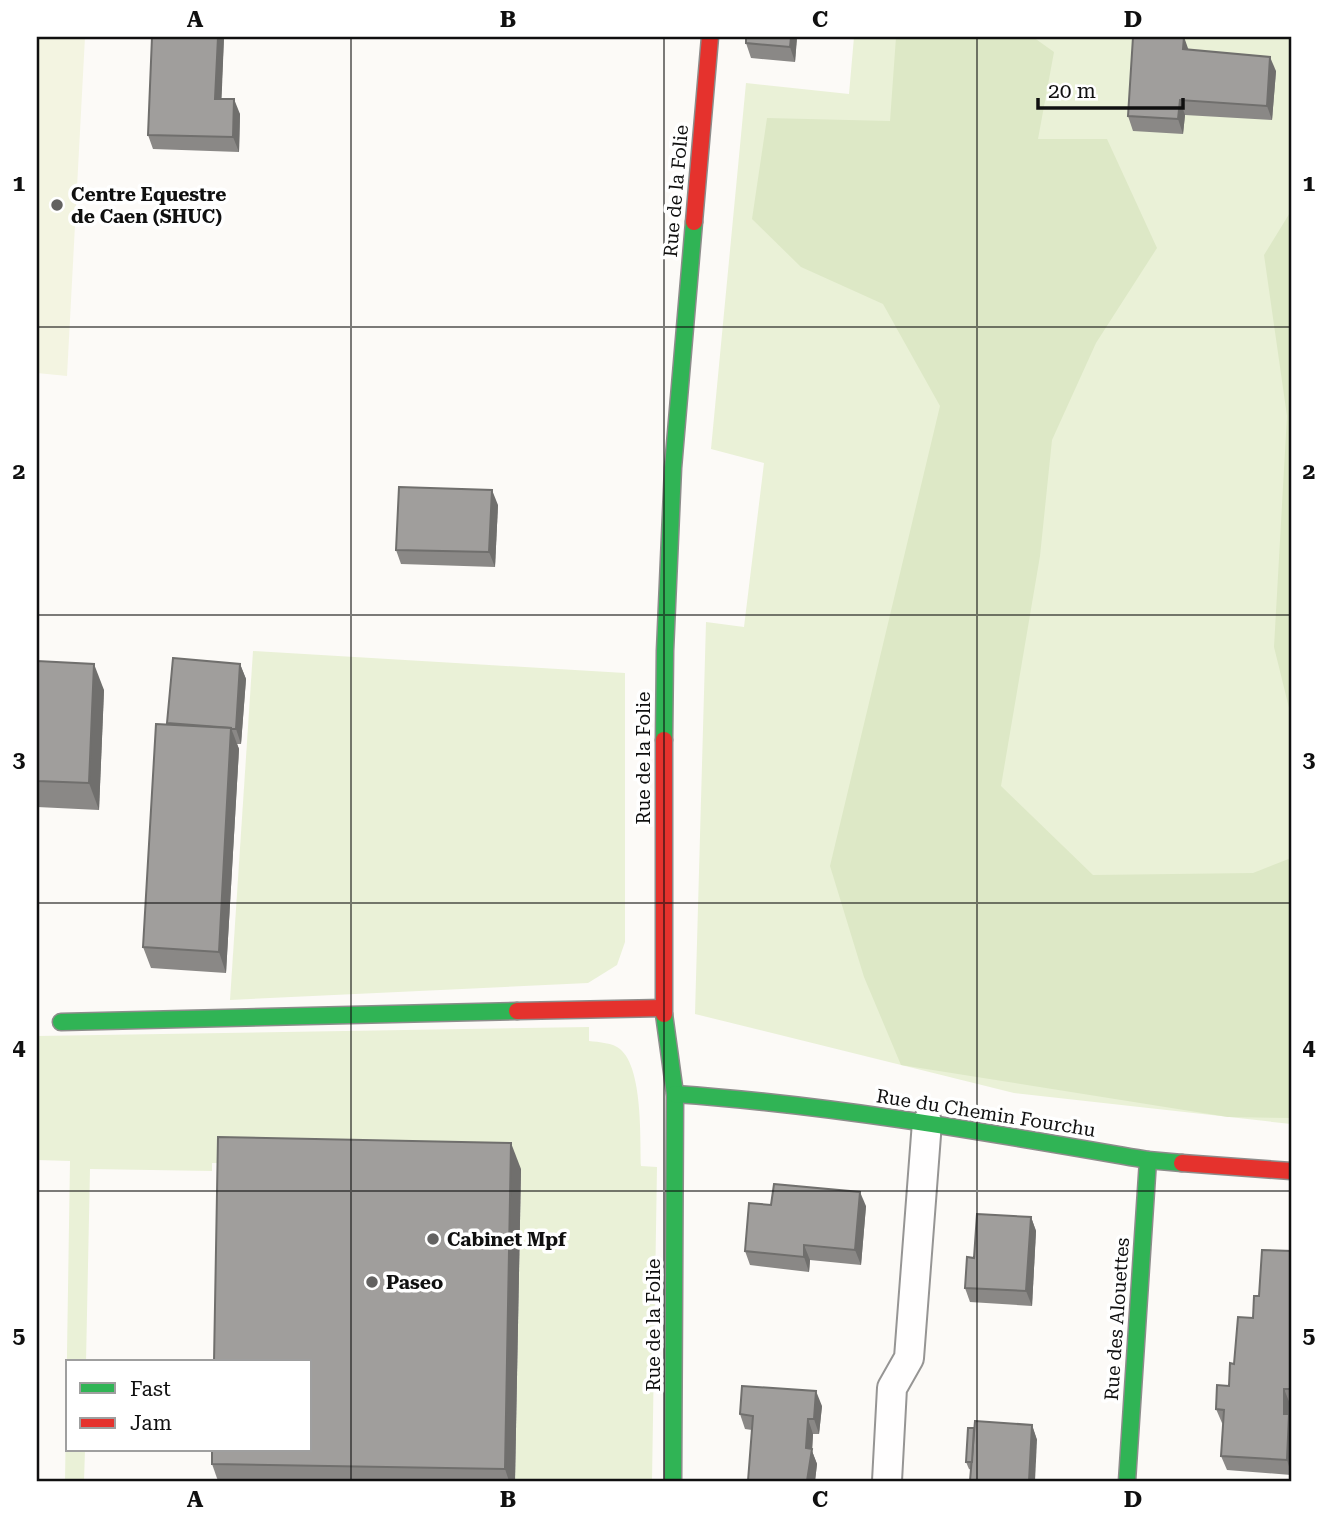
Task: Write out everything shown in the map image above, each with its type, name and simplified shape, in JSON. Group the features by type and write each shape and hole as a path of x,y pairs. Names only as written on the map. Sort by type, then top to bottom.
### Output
{"street":[{"name":"Rue de la Folie","path":"673,1481 675,1094 663,1009 665,651 673,468 710,37"},
{"path":"61,1022 663,1009"},
{"name":"Rue du Chemin Fourchu","path":"675,1094 731,1098 927,1122 1149,1160 1291,1171"},
{"name":"Rue des Alouettes","path":"1127,1481 1149,1160"}],"lane":[{"path":"887,1481 892,1388 909,1358 927,1122"}],"green space":[{"name":"Centre Equestre de Caen (SHUC)","path":"37,37 85,37 67,376 37,373"},
{"path":"854,37 1291,37 1291,1124 1014,1093 695,1014 706,622 744,627 764,463 711,449 746,83 849,94"},
{"path":"896,37 1033,37 1054,52 1038,139 1107,139 1157,248 1096,343 1052,440 1040,556 1001,786 1093,875 1253,873 1291,858 1291,1118 1228,1117 901,1065 864,977 830,866 940,406 883,304 801,267 752,219 767,118 890,121"},
{"path":"1291,211 1291,716 1274,647 1287,416 1264,255"},
{"path":"253,651 625,673 625,942 617,965 588,983 230,1000"},
{"path":"589,1027 589,1041 614,1045 620,1049 633,1071 636,1087 641,1166 657,1167 652,1481 515,1481 521,1169 212,1163 212,1171 90,1169 86,1360 67,1360 70,1161 37,1160 37,1036"},
{"path":"66,1417 66,1452 85,1452 84,1481 65,1481"}],"building":[{"path":"152,37 218,37 215,99 234,99 233,137 148,135"},
{"path":"746,37 791,37 790,47 746,43"},
{"path":"1133,37 1184,37 1183,49 1270,57 1267,106 1180,100 1178,119 1128,116"},
{"path":"399,487 492,490 489,552 396,550"},
{"path":"173,658 240,664 236,729 167,723"},
{"path":"37,661 94,664 89,783 37,781"},
{"path":"156,724 231,728 219,952 143,947"},
{"name":"Paseo","path":"218,1137 511,1143 505,1469 212,1464 212,1452 312,1452 312,1360 214,1360"},
{"path":"774,1184 860,1192 855,1250 804,1245 804,1257 745,1251 749,1203 771,1205"},
{"path":"977,1214 1031,1217 1026,1291 965,1288 967,1257 974,1258"},
{"path":"1262,1250 1291,1251 1291,1389 1284,1389 1284,1414 1289,1414 1287,1460 1221,1456 1224,1410 1216,1409 1217,1385 1229,1386 1230,1363 1234,1364 1238,1317 1253,1318 1254,1296 1259,1296"},
{"path":"742,1386 816,1391 814,1419 808,1419 806,1448 812,1449 807,1481 748,1481 753,1416 740,1414"},
{"path":"975,1421 1032,1425 1029,1481 970,1481"},
{"path":"968,1428 974,1428 972,1462 966,1462"}],"traffic: fast":[{"path":"664,740 673,468 694,222"},
{"path":"61,1022 517,1011"},
{"path":"664,1014 675,1094 673,1481"},
{"path":"675,1094 853,1113 1148,1160 1182,1163"},
{"path":"1127,1481 1148,1160"}],"traffic: jam":[{"path":"694,222 710,37"},
{"path":"664,740 664,1014"},
{"path":"517,1011 663,1008"},
{"path":"1182,1163 1291,1171"}],"place":[{"name":"Centre Equestre de Caen (SHUC)","path":"57,205"},
{"name":"Cabinet Mpf","path":"433,1239"},
{"name":"Paseo","path":"372,1282"}]}
